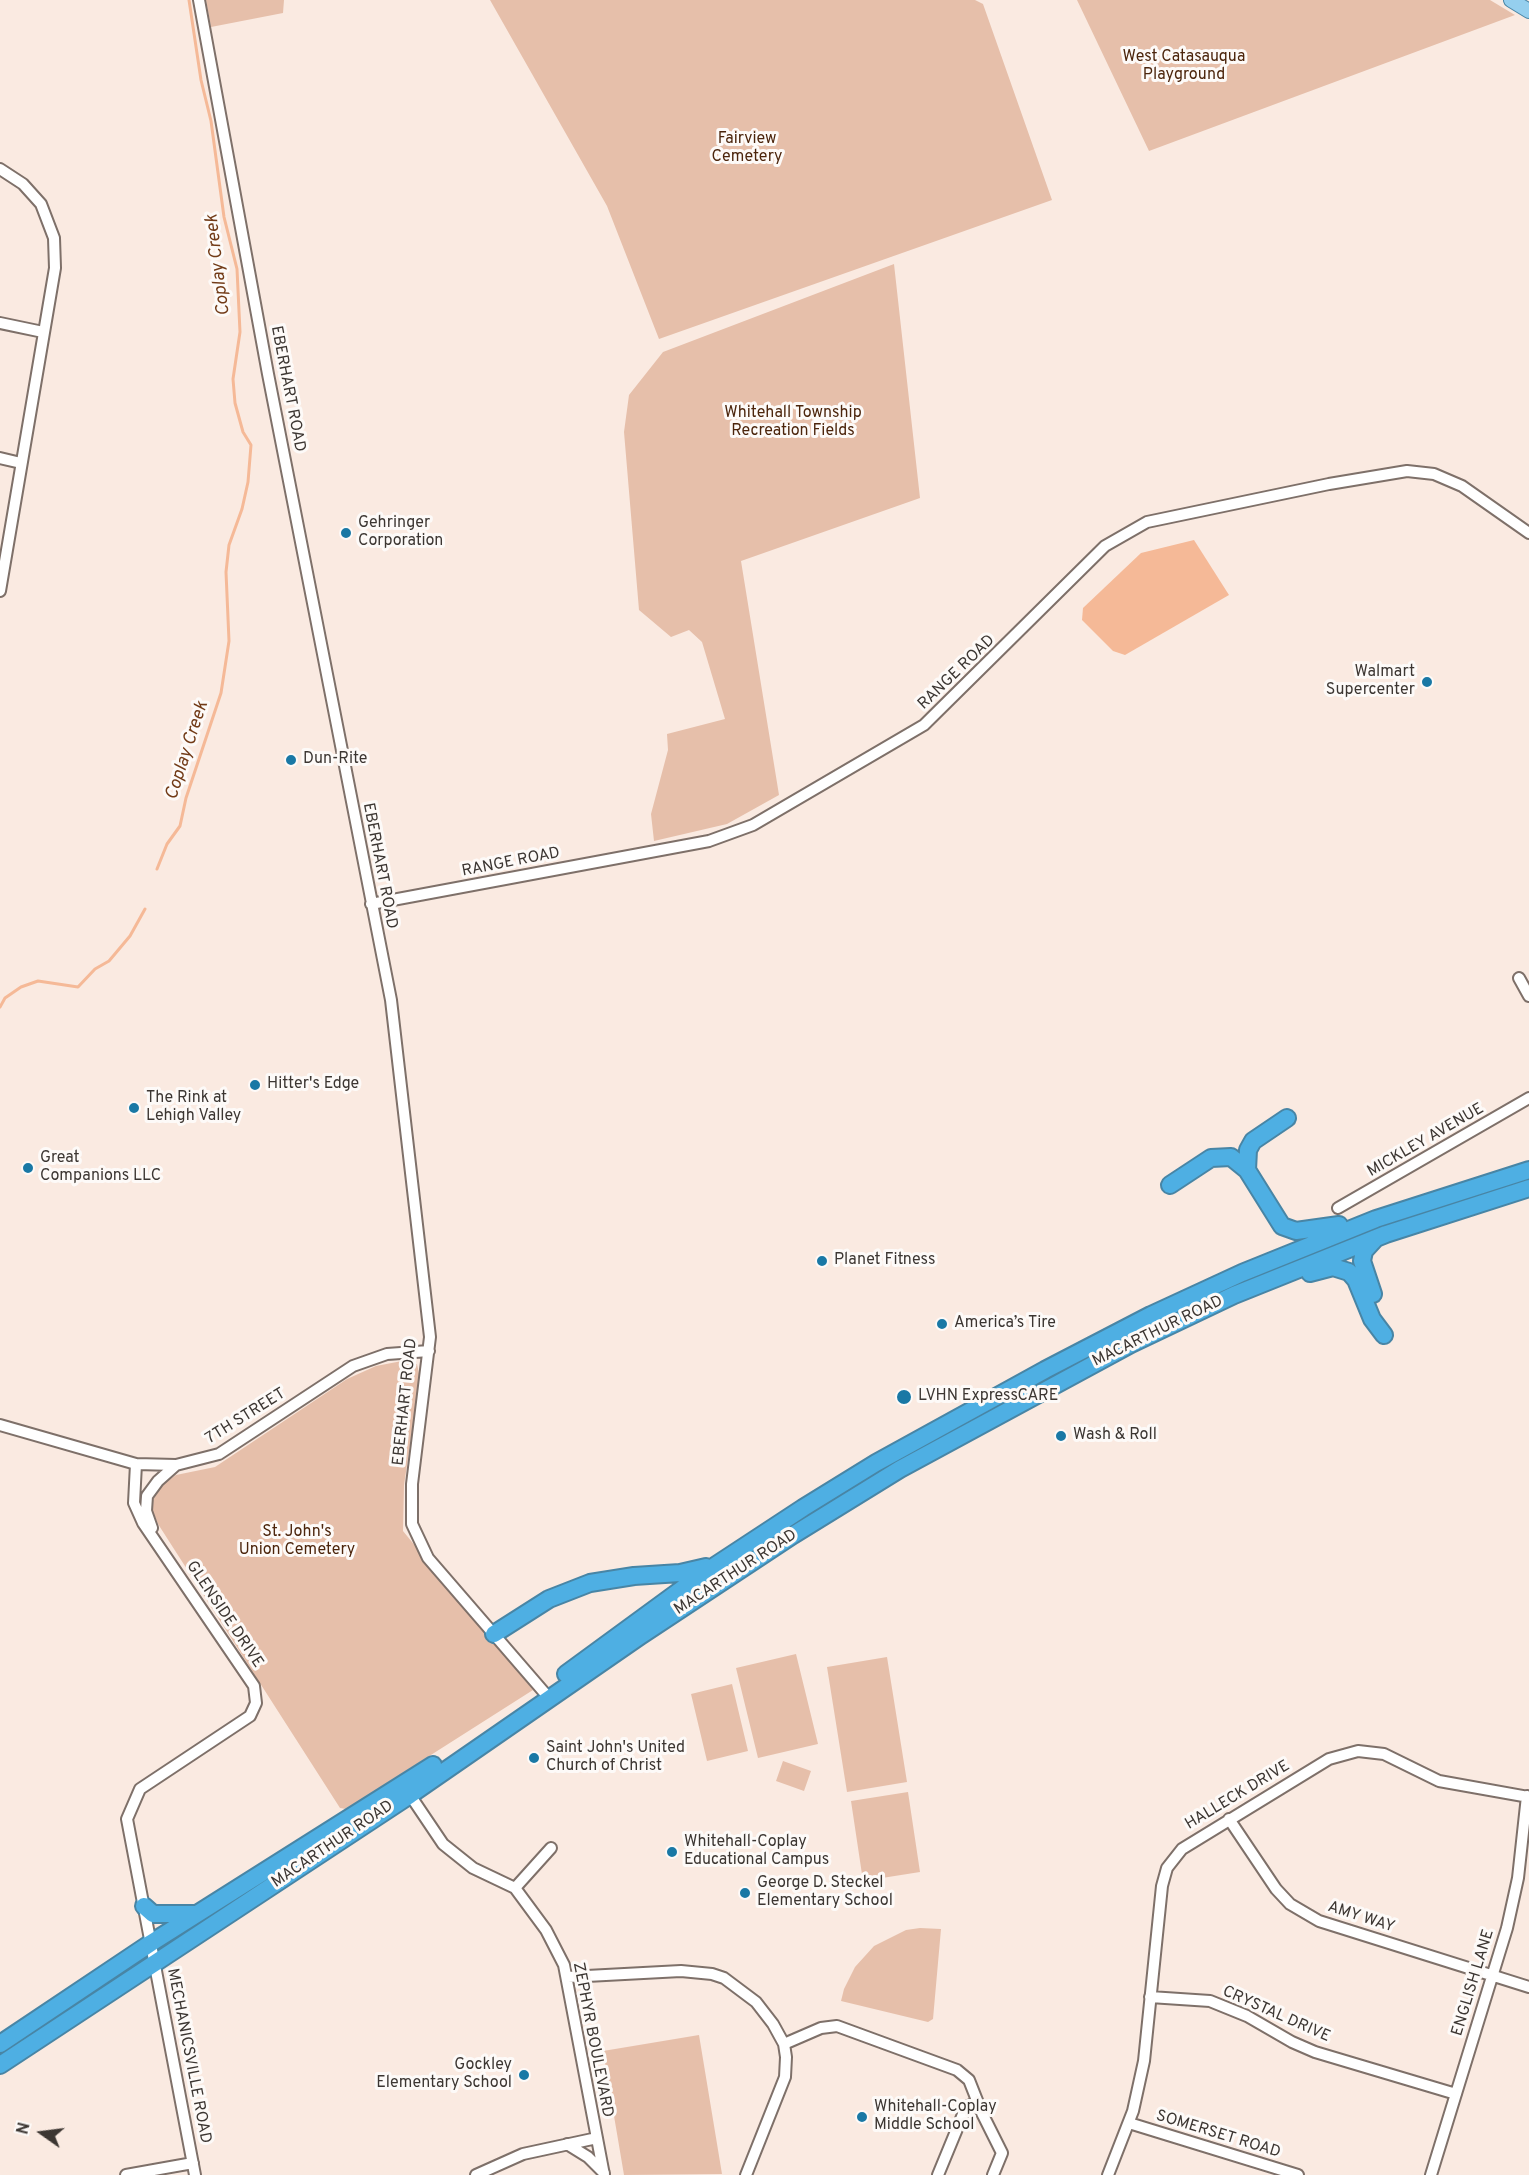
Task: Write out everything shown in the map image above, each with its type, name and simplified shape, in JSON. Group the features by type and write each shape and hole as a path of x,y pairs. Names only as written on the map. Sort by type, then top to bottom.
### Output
{"highway":[{"path":"1247,1170 1248,1150 1253,1141 1287,1118"},
{"path":"1170,1185 1216,1156 1231,1157 1247,1170 1276,1220 1290,1230 1358,1225"},
{"name":"MACARTHUR ROAD","path":"0,2065 410,1795 731,1555 876,1463 1045,1370 1196,1293 1358,1225 1529,1170"},
{"name":"MACARTHUR ROAD","path":"0,2044 151,1943 900,1469 1131,1344 1267,1281 1377,1238 1529,1188"},
{"path":"1267,1281 1286,1282 1328,1267 1344,1269 1356,1280 1372,1319 1384,1335 1381,1316 1362,1261 1364,1251 1377,1238"},
{"path":"494,1634 540,1604 569,1590 611,1578 694,1571 731,1555"},
{"path":"144,1906 153,1914 198,1914"}],"main road":[{"path":"1511,0 1529,11"}],"street":[{"name":"EBERHART ROAD","path":"199,0 268,374 391,999 428,1316 429,1351 412,1484 412,1524 428,1558 546,1694"},
{"path":"0,169 23,184 41,204 54,238 55,268 0,591"},
{"path":"0,323 43,332"},
{"path":"0,458 21,463"},
{"name":"RANGE ROAD","path":"371,904 709,841 753,825 924,725 1105,546 1131,529 1147,522 1329,484 1407,471 1434,474 1462,486 1529,533"},
{"path":"1519,978 1529,996"},
{"name":"MICKLEY AVENUE","path":"1338,1208 1529,1098"},
{"name":"7TH STREET","path":"0,1425 136,1464 176,1466 219,1454 353,1366 387,1354 429,1351"},
{"name":"GLENSIDE DRIVE","path":"136,1464 134,1503 153,1538 254,1686 256,1703 250,1716 140,1789 127,1819 151,1943"},
{"path":"153,1538 146,1511 147,1496 158,1480 176,1466"},
{"name":"HALLECK DRIVE","path":"1108,2175 1129,2123 1144,2061 1162,1886 1167,1868 1189,1843 1329,1759 1358,1751 1384,1754 1439,1781 1528,1797"},
{"name":"ZEPHYR BOULEVARD","path":"410,1795 443,1844 473,1868 515,1888 546,1930 568,1977 604,2174"},
{"name":"ENGLISH LANE","path":"1431,2175 1513,1903 1528,1797"},
{"name":"AMY WAY","path":"1229,1819 1263,1873 1300,1910 1334,1928 1493,1975"},
{"path":"515,1888 551,1848"},
{"name":"MECHANICSVILLE ROAD","path":"151,1943 195,2175"},
{"path":"568,1977 681,1971 724,1978 756,2002 773,2024 784,2044 785,2078 746,2175"},
{"path":"1493,1975 1529,1987"},
{"name":"CRYSTAL DRIVE","path":"1150,1997 1210,2001 1247,2016 1292,2042 1315,2052 1456,2094"},
{"path":"784,2044 821,2028 837,2026 854,2030 957,2070 969,2080 1002,2153 993,2175"},
{"path":"938,2175 966,2107 977,2102"},
{"name":"SOMERSET ROAD","path":"1129,2123 1298,2175"},
{"path":"476,2175 523,2154 597,2138"},
{"path":"567,2144 588,2157 604,2174"},
{"path":"126,2175 193,2163"}],"green space":[{"path":"206,0 284,0 283,13 211,27"},
{"name":"Fairview Cemetery","path":"490,0 975,0 983,4 1052,200 659,339 607,206"},
{"name":"West Catasauqua Playground","path":"1077,0 1490,0 1515,15 1149,151"},
{"name":"Whitehall Township Recreation Fields","path":"894,264 920,498 741,561 779,795 727,824 654,841 651,814 668,750 667,734 725,719 702,642 689,630 671,637 639,610 624,432 629,395 663,352"},
{"name":"St. John's Union Cemetery","path":"402,1361 417,1364 420,1378 404,1485 403,1531 533,1690 346,1809 340,1808 158,1524 150,1505 162,1485 176,1475 215,1467 347,1379 376,1366"},
{"path":"796,1654 818,1744 758,1758 736,1668"},
{"path":"887,1657 907,1782 847,1792 827,1667"},
{"path":"732,1684 748,1751 707,1761 691,1694"},
{"path":"783,1761 811,1771 804,1791 776,1781"},
{"path":"908,1792 920,1872 863,1881 851,1801"},
{"path":"941,1929 933,2019 928,2022 841,2001 855,1967 874,1946 906,1930"},
{"path":"699,2035 722,2174 624,2175 603,2051"}],"shaded area":[{"path":"1194,540 1229,595 1125,655 1113,651 1082,620 1083,608 1141,553"}],"waterway":[{"name":"Coplay Creek","path":"157,869 167,844 180,826 186,798 221,693 229,641 226,572 229,545 242,509 248,482 251,445 243,432 235,403 233,379 240,332 237,269 224,217 211,121 201,80 189,0"},
{"name":"Coplay Creek","path":"0,1007 5,998 21,987 38,981 78,987 95,969 109,961 130,936 145,909"}],"place":[{"name":"Gehringer Corporation","path":"346,533"},
{"name":"Walmart Supercenter","path":"1427,682"},
{"name":"Dun-Rite","path":"291,760"},
{"name":"Hitter's Edge","path":"255,1085"},
{"name":"The Rink at Lehigh Valley","path":"134,1108"},
{"name":"Great Companions LLC","path":"28,1168"},
{"name":"Planet Fitness","path":"822,1261"},
{"name":"America’s Tire","path":"942,1324"},
{"name":"LVHN ExpressCARE","path":"904,1397"},
{"name":"Wash & Roll","path":"1061,1436"},
{"name":"Saint John's United Church of Christ","path":"534,1758"},
{"name":"Whitehall-Coplay Educational Campus","path":"672,1852"},
{"name":"George D. Steckel Elementary School","path":"745,1893"},
{"name":"Gockley Elementary School","path":"524,2075"},
{"name":"Whitehall-Coplay Middle School","path":"862,2117"}]}
